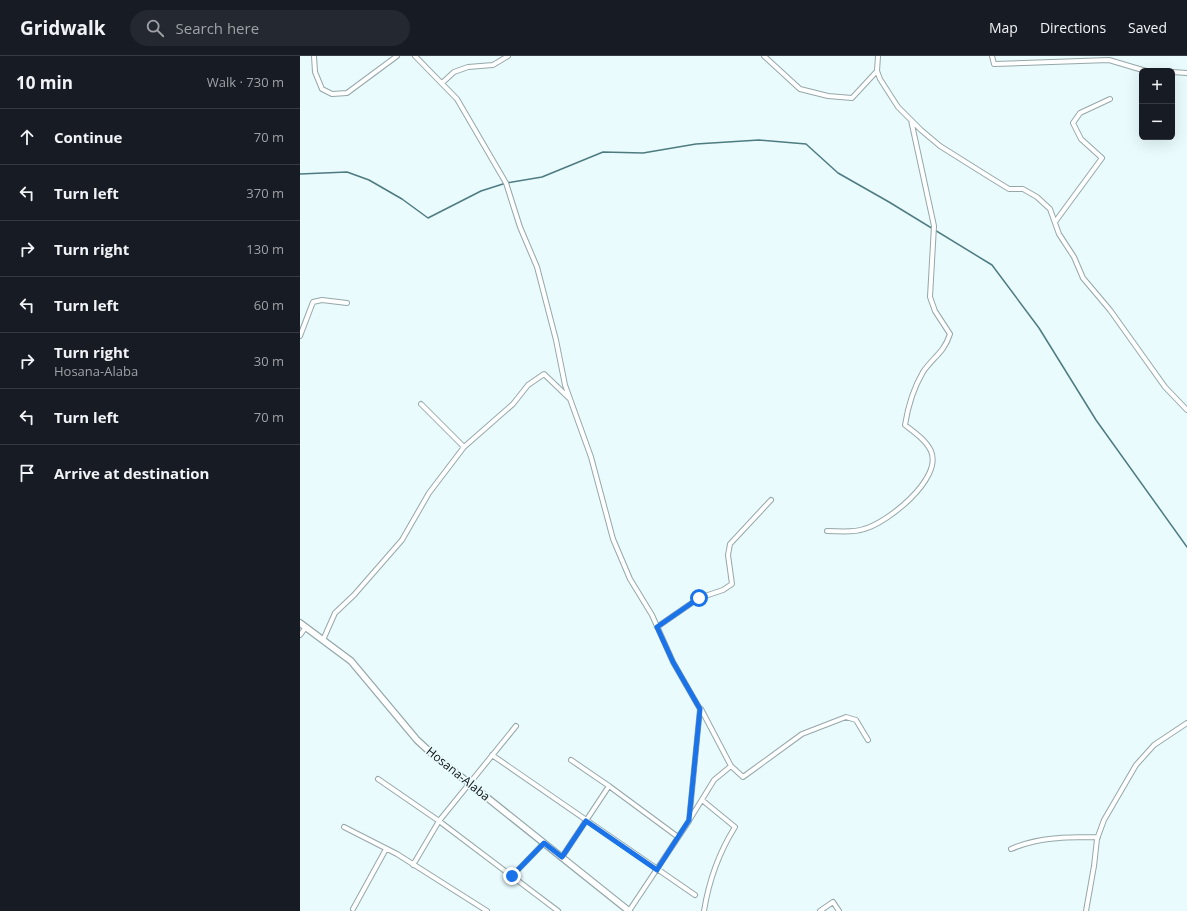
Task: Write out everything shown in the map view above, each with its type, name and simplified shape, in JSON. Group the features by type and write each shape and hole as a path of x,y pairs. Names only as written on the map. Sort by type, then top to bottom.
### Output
{"main road":[{"name":"Hosana-Alaba","path":"300,623 351,661 365,675 417,740 468,783 629,911"}],"street":[{"path":"314,56 315,72 322,89 332,94 347,93 397,56"},
{"path":"415,56 457,99 506,183 536,268 570,399 591,457 613,539 630,579 657,627 673,662 731,766 743,777 802,734 846,717 856,720 868,740"},
{"path":"442,83 454,72 493,64 508,56"},
{"path":"764,56 800,89 828,96 852,98 877,71"},
{"path":"878,56 877,71 898,107 940,146 1009,189 1023,189 1037,197 1050,209 1056,222 1059,234 1074,257 1083,278 1110,310 1165,388 1187,410"},
{"path":"992,56 994,64 1108,60 1139,69"},
{"path":"1175,72 1187,73"},
{"path":"1056,222 1102,158 1081,140 1073,123 1080,113 1110,99"},
{"path":"827,531 864,529 884,520 903,507 917,493 931,467 932,452 926,444 905,425 907,410 912,393 924,372 946,346 950,334 935,311 930,297 934,226 911,120"},
{"path":"300,336 313,302 322,300 347,303"},
{"path":"323,640 335,613 354,595 402,540 429,493 464,447 514,404 528,385 544,374 570,399"},
{"path":"420,404 464,447"},
{"path":"657,627 699,598 723,590 732,584 728,555 730,544 771,500"},
{"path":"300,635 306,627"},
{"path":"689,820 700,709"},
{"path":"1086,911 1098,837 1104,820 1136,765 1154,745 1187,723"},
{"path":"413,865 439,821 468,783 516,726"},
{"path":"492,755 695,895"},
{"path":"571,760 678,837"},
{"path":"629,911 714,780 731,766"},
{"path":"378,778 439,821 558,911"},
{"path":"562,857 608,786"},
{"path":"702,800 735,827 721,850 707,893 704,911"},
{"path":"344,826 413,865 487,911"},
{"path":"1011,849 1024,844 1063,837 1098,837"},
{"path":"512,876 544,843"},
{"path":"353,909 386,849"},
{"path":"820,911 833,902 839,911"}],"waterway":[{"path":"300,174 347,172 369,180 402,199 428,218 481,191 506,183 542,177 603,152 643,153 696,144 759,140 806,144 838,173 889,202 992,265 1039,328 1096,420 1187,547"}],"route":[{"path":"512,876 544,843 562,857 586,821 657,870 689,820 700,709 673,662 657,627 699,598"}]}
